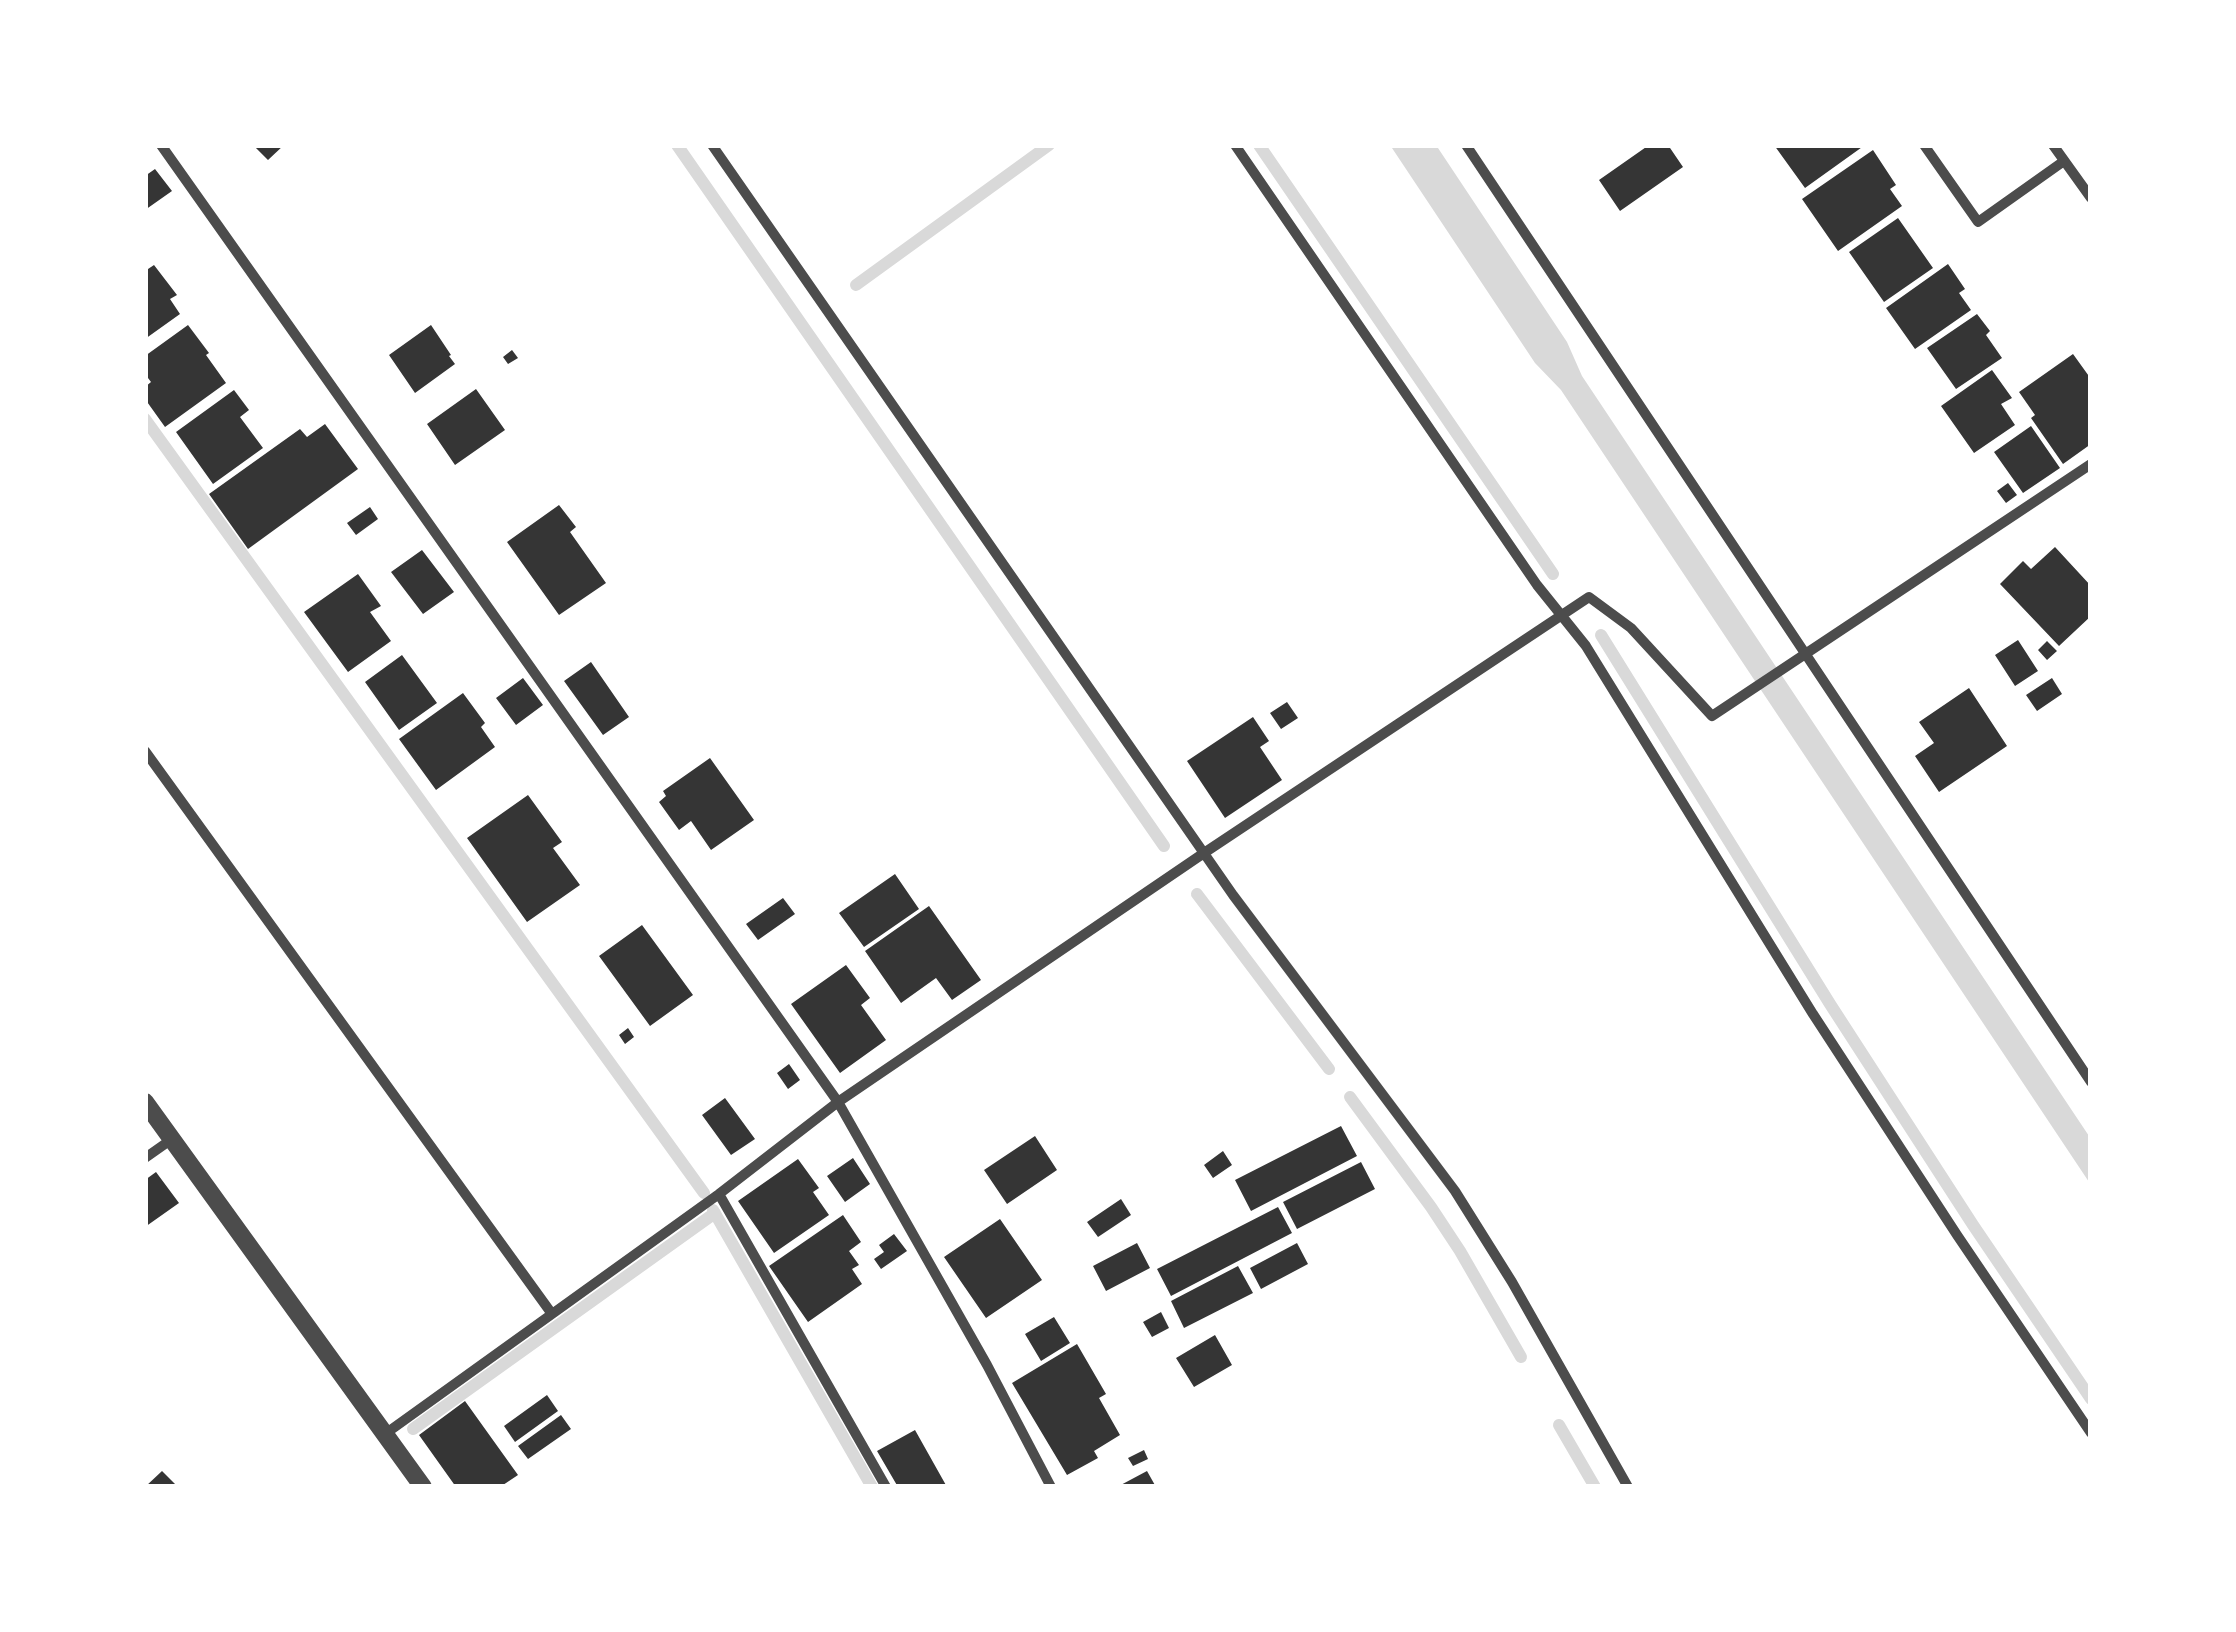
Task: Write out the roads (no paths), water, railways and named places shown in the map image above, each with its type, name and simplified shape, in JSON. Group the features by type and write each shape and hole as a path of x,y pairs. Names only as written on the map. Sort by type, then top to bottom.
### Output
{"street":[{"path":"160,145 838,1102 987,1365 1051,1487"},
{"path":"712,145 1233,895 1455,1191 1512,1282 1628,1487"},
{"path":"1236,145 1538,585 1586,646 1813,1014 2091,1433"},
{"path":"1466,145 2091,1082"},
{"path":"1924,145 1978,222 2064,160"},
{"path":"2053,145 2091,198"},
{"path":"384,1434 720,1194 838,1102 1589,597 1631,628 1712,716 2091,464"},
{"path":"145,751 552,1314"},
{"path":"145,1102 423,1487"},
{"path":"145,1158 172,1139"},
{"path":"720,1194 886,1487"}],"waterway":[{"path":"677,145 1164,846"},
{"path":"856,285 1049,145"},
{"path":"1259,145 1553,574"},
{"path":"145,419 704,1193"},
{"path":"1601,635 1830,1004 2091,1399"},
{"path":"1197,894 1329,1069"},
{"path":"1350,1097 1460,1251 1521,1357"},
{"path":"713,1210 872,1487"},
{"path":"413,1429 715,1213"},
{"path":"1559,1425 1595,1487"}]}
